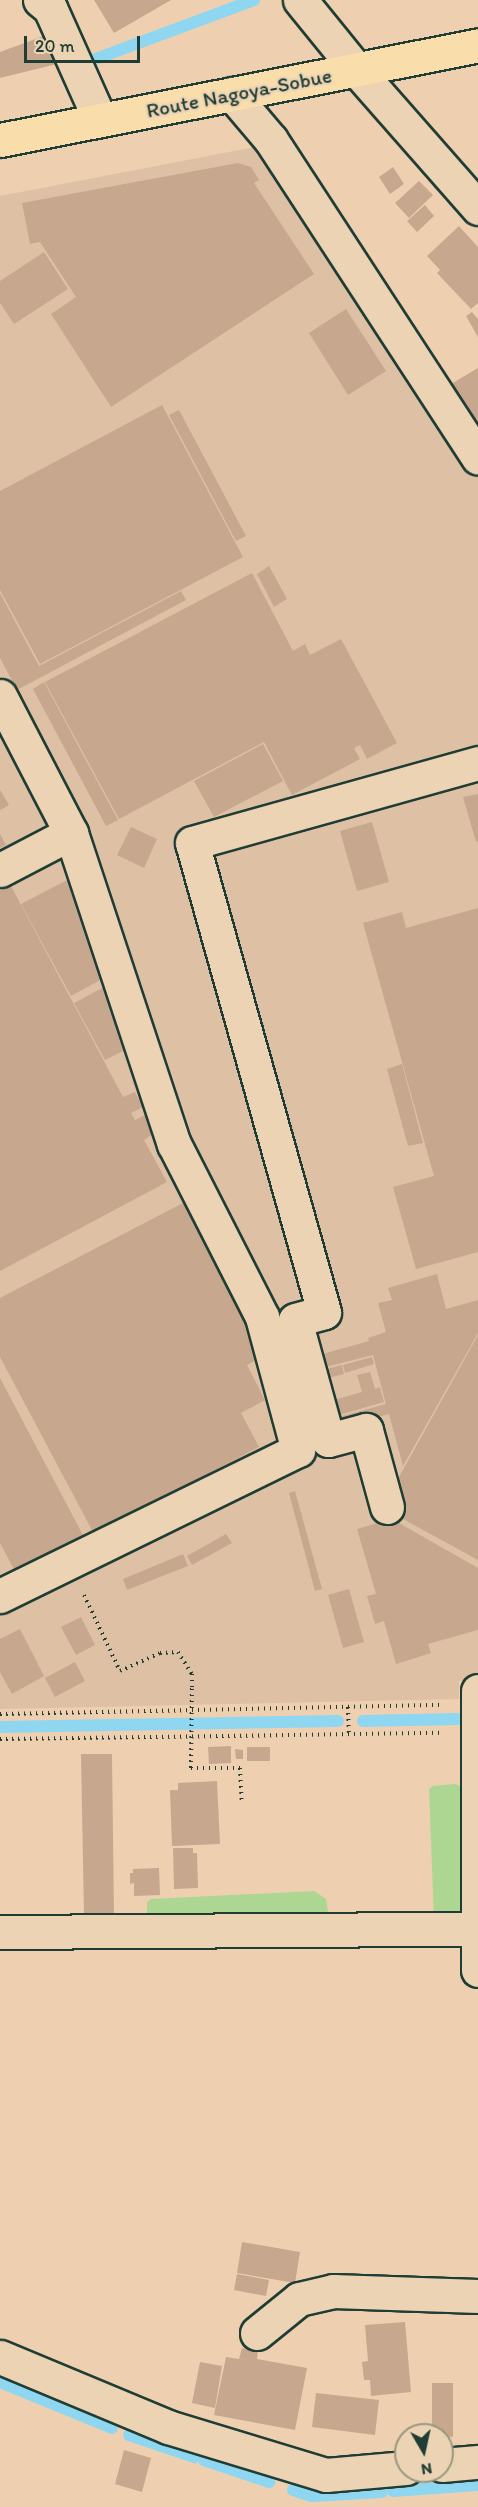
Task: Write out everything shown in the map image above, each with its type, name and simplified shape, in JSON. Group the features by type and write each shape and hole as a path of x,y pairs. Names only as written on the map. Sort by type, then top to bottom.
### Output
{"main road":[{"name":"Route Nagoya-Sobue","path":"0,140 478,45"}],"street":[{"path":"40,0 50,8 100,120"},
{"path":"300,0 356,69 478,208"},
{"path":"232,94 271,140 478,458"},
{"path":"0,696 71,833 174,1144 262,1317 298,1450 0,1596"},
{"path":"387,1506 366,1430 328,1440 295,1320 324,1312 192,843 478,763"},
{"path":"0,870 71,833"},
{"path":"477,1709 478,1970"},
{"path":"0,1932 478,1929"},
{"path":"258,2333 299,2299 333,2291 478,2296"},
{"path":"0,2357 168,2427 326,2475 394,2469"},
{"path":"454,2464 478,2462"}],"path":[{"path":"69,1562 120,1671 160,1653 178,1652 192,1674 191,1768 240,1768 242,1802"},
{"path":"0,1714 348,1707 477,1709"},
{"path":"348,1707 349,1735"},
{"path":"0,1739 349,1735 477,1709"}],"shaded area":[{"path":"260,146 408,366 478,476 478,1680 459,1681 459,1699 0,1709 0,196"}],"green space":[{"path":"455,1784 460,1786 461,1916 434,1921 429,1789 433,1786"},
{"path":"314,1891 326,1899 330,1923 147,1923 147,1902 151,1899"}],"building":[{"path":"94,0 171,0 114,33"},
{"path":"49,34 57,64 0,78 0,52"},
{"path":"238,163 251,167 259,180 254,183 314,274 111,407 51,314 76,297 40,242 30,244 22,203"},
{"path":"393,167 404,184 390,194 379,177"},
{"path":"419,181 433,195 409,218 395,203"},
{"path":"425,205 434,216 417,232 407,221"},
{"path":"459,226 478,247 478,303 471,309 437,273 440,270 427,256"},
{"path":"44,252 68,289 14,324 0,303 0,281"},
{"path":"346,309 386,371 348,395 309,333"},
{"path":"472,312 478,319 478,337 466,316"},
{"path":"478,368 478,429 451,384"},
{"path":"162,405 243,557 40,664 0,590 0,491"},
{"path":"179,410 246,536 236,541 169,415"},
{"path":"269,566 287,599 274,607 257,574"},
{"path":"252,573 293,651 305,644 310,655 341,639 397,743 367,759 360,745 354,748 360,759 292,795 264,742 119,819 45,682"},
{"path":"181,591 186,600 17,690 0,658 0,593 39,666"},
{"path":"44,682 118,820 106,826 33,689"},
{"path":"263,744 283,781 214,817 194,781"},
{"path":"0,790 9,805 0,810"},
{"path":"478,794 478,841 476,842 463,797"},
{"path":"372,822 389,882 357,891 340,831"},
{"path":"131,827 157,839 144,868 117,855"},
{"path":"0,834 6,845 0,848"},
{"path":"69,879 83,905 102,979 71,996 21,904"},
{"path":"10,884 123,1097 135,1092 143,1107 131,1113 135,1120 147,1114 156,1132 144,1140 167,1182 0,1271 0,890"},
{"path":"478,908 478,1252 416,1269 393,1187 434,1176 363,923 402,912 406,928"},
{"path":"106,986 137,1044 105,1060 74,1003"},
{"path":"402,1064 423,1143 408,1146 387,1069"},
{"path":"183,1203 264,1356 247,1365 265,1400 241,1413 259,1447 94,1534 0,1357 0,1298"},
{"path":"437,1274 446,1309 478,1300 478,1333 403,1466 389,1414 338,1428 335,1418 386,1404 373,1355 322,1368 319,1355 369,1341 368,1338 386,1332 378,1303 392,1300 388,1288"},
{"path":"478,1335 478,1560 394,1514 389,1495"},
{"path":"372,1357 374,1364 345,1373 343,1365"},
{"path":"342,1365 344,1374 321,1380 319,1371"},
{"path":"370,1372 375,1389 380,1387 384,1402 332,1417 327,1402 362,1392 357,1375"},
{"path":"0,1378 85,1539 17,1575 0,1543"},
{"path":"295,1491 322,1589 315,1591 289,1493"},
{"path":"392,1519 478,1568 478,1630 428,1644 431,1653 396,1664 384,1621 375,1624 367,1596 376,1594 357,1529"},
{"path":"226,1534 232,1543 192,1565 187,1556"},
{"path":"183,1554 188,1566 127,1590 123,1579"},
{"path":"349,1589 364,1642 343,1648 328,1595"},
{"path":"81,1617 95,1645 76,1655 61,1627"},
{"path":"20,1629 44,1676 12,1694 0,1672 0,1639"},
{"path":"75,1662 85,1681 55,1697 45,1678"},
{"path":"231,1746 231,1763 209,1764 208,1747"},
{"path":"247,1747 270,1747 270,1761 247,1761"},
{"path":"235,1749 243,1750 243,1759 236,1759"},
{"path":"81,1754 112,1754 114,1915 84,1916"},
{"path":"217,1781 220,1844 172,1846 170,1790 178,1790 178,1783"},
{"path":"173,1848 193,1848 193,1853 197,1853 198,1888 174,1889"},
{"path":"159,1868 160,1895 134,1896 134,1883 130,1884 130,1873 133,1873 133,1869"},
{"path":"242,2242 300,2252 295,2283 237,2273"},
{"path":"237,2274 269,2280 266,2296 234,2290"},
{"path":"405,2322 411,2392 371,2396 370,2380 364,2380 362,2362 368,2361 365,2325"},
{"path":"242,2348 258,2351 257,2359 307,2368 295,2430 214,2415 226,2357 239,2359"},
{"path":"200,2362 222,2366 215,2408 192,2403"},
{"path":"432,2383 453,2383 453,2423 432,2423"},
{"path":"316,2393 379,2400 375,2435 312,2427"},
{"path":"124,2450 151,2458 142,2492 115,2484"}],"waterway":[{"path":"90,61 254,0"},
{"path":"363,1721 457,1719"},
{"path":"0,1727 338,1721"},
{"path":"0,2382 112,2428"},
{"path":"129,2435 194,2457"},
{"path":"204,2460 269,2482"},
{"path":"393,2491 478,2485"},
{"path":"293,2490 312,2496 382,2492"}]}
